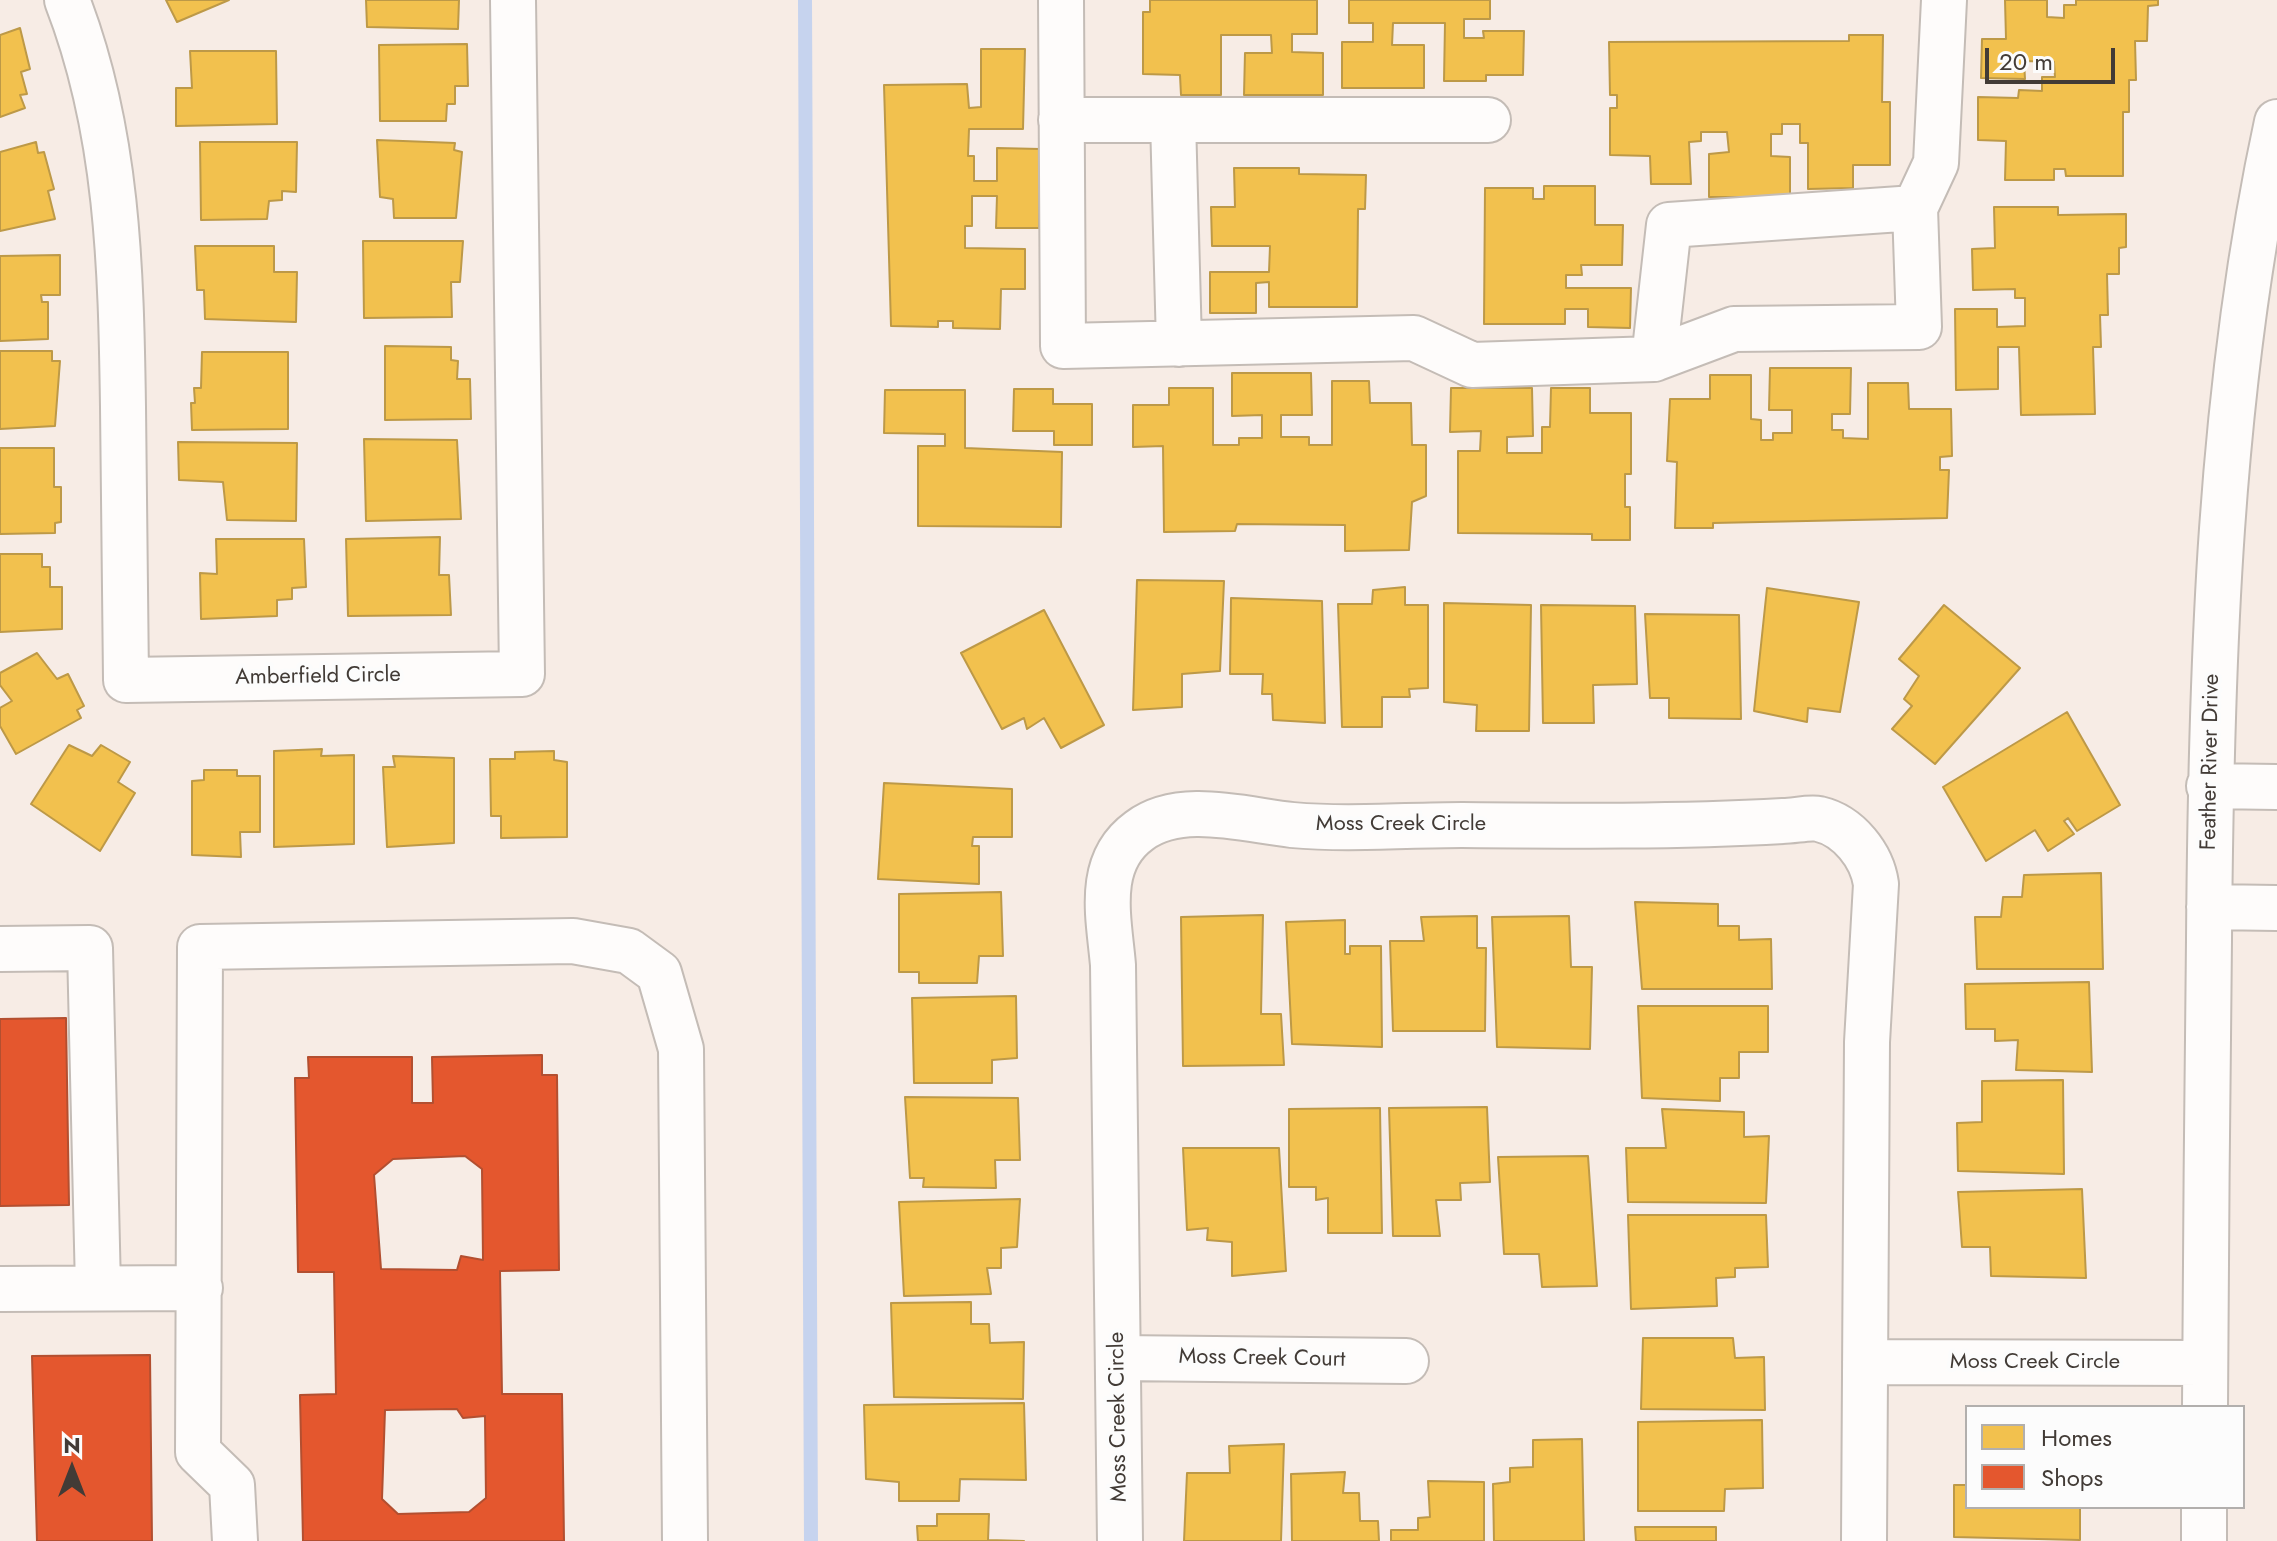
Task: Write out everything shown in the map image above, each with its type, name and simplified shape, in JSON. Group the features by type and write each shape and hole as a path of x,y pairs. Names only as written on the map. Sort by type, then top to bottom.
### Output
{"street":[{"name":"Amberfield Circle","path":"67,0 96,91 114,184 121,287 126,680 522,674 513,0"},
{"path":"1061,0 1063,346 1414,338 1472,365 1654,359 1734,329 1919,327 1915,208 1936,163 1944,0"},
{"path":"1061,120 1488,120"},
{"path":"1173,120 1179,344"},
{"name":"Feather River Drive","path":"2205,1405 2209,786 2217,579 2240,345 2277,122"},
{"path":"1654,359 1669,225 1915,208"},
{"path":"2209,786 2277,787"},
{"name":"Moss Creek Circle","path":"1120,1541 1113,965 1108,877 1119,851 1139,831 1163,818 1189,814 1297,825 1691,826 1819,819 1841,829 1865,852 1874,868 1876,884 1867,1042 1864,1541"},
{"path":"2209,907 2277,908"},
{"path":"235,1541 232,1485 198,1452 200,947 573,941 629,951 659,973 681,1049 685,1541"},
{"path":"0,949 90,948 98,1288"},
{"path":"0,1289 200,1288"},
{"name":"Moss Creek Court","path":"1118,1358 1406,1361"},
{"name":"Moss Creek Circle","path":"1865,1362 2205,1363"},
{"path":"2204,1509 2204,1541"}],"building: Homes":[{"path":"166,0 229,0 177,22"},
{"path":"366,0 459,0 458,29 367,27"},
{"path":"1150,0 1317,0 1317,34 1292,34 1292,52 1323,53 1323,95 1244,95 1245,53 1272,53 1271,35 1221,35 1221,95 1181,95 1180,75 1143,74 1143,12 1150,12"},
{"path":"1349,0 1490,0 1490,19 1464,19 1464,38 1484,38 1483,31 1524,31 1523,75 1486,75 1486,81 1444,81 1445,23 1393,23 1392,45 1424,45 1424,88 1342,88 1342,42 1373,42 1373,23 1349,23"},
{"path":"2005,0 2047,0 2047,17 2064,18 2064,5 2076,5 2076,0 2158,0 2158,5 2148,6 2147,41 2135,41 2136,80 2129,80 2129,112 2123,112 2123,176 2066,176 2065,169 2054,169 2054,180 2005,180 2006,141 1978,140 1978,97 2018,98 2019,90 2042,91 2042,77 2055,77 2054,62 2024,61 2025,79 1981,78 1982,39 2006,39"},
{"path":"20,28 30,69 21,72 27,94 20,95 25,108 0,117 0,35"},
{"path":"1849,35 1883,35 1882,102 1890,102 1890,165 1853,165 1853,188 1808,189 1808,143 1800,143 1800,124 1782,124 1782,134 1771,134 1771,156 1790,157 1790,197 1709,197 1709,154 1729,152 1727,132 1701,132 1701,141 1689,142 1691,184 1651,184 1650,156 1610,155 1610,108 1617,108 1617,95 1610,95 1609,42 1849,41"},
{"path":"467,44 468,86 455,86 455,104 447,104 446,121 380,121 379,45"},
{"path":"981,49 1025,49 1023,129 969,129 968,156 974,156 974,181 997,181 997,148 1040,149 1039,228 996,228 997,196 972,196 972,226 965,226 965,248 1025,249 1025,289 1001,289 1000,329 953,328 953,321 938,321 938,327 891,326 884,85 967,84 969,108 981,107"},
{"path":"190,51 276,51 277,124 176,126 176,88 192,88"},
{"path":"377,140 455,143 454,150 462,152 456,218 394,218 393,199 380,197"},
{"path":"36,142 38,153 44,152 54,189 48,191 55,219 0,231 0,152"},
{"path":"200,142 297,142 296,192 282,191 282,200 269,201 267,219 201,220"},
{"path":"1234,168 1299,168 1299,174 1366,175 1365,209 1358,209 1357,307 1269,307 1269,282 1256,283 1256,313 1210,313 1210,272 1269,272 1270,246 1212,246 1211,207 1235,207"},
{"path":"1544,186 1595,186 1595,225 1623,225 1622,265 1581,265 1582,275 1566,275 1566,288 1631,288 1630,328 1588,327 1588,309 1565,309 1565,324 1484,324 1485,188 1533,188 1533,199 1544,199"},
{"path":"1994,207 2058,207 2058,215 2126,214 2126,247 2119,248 2119,274 2107,274 2108,315 2100,315 2101,347 2093,347 2095,414 2021,415 2019,347 1998,347 1998,389 1956,390 1955,309 1997,309 1997,327 2025,326 2025,298 2015,298 2015,289 1973,290 1972,249 1995,248"},
{"path":"363,241 463,241 460,282 451,282 452,317 364,318"},
{"path":"195,246 274,246 274,272 297,272 296,322 205,319 204,290 197,290"},
{"path":"60,255 60,295 41,295 42,302 48,302 48,339 0,341 0,256"},
{"path":"385,346 451,347 451,360 458,361 457,379 470,379 471,419 385,420"},
{"path":"0,351 52,351 52,361 60,361 55,426 0,429"},
{"path":"202,352 288,352 288,429 192,430 191,403 195,403 194,388 201,388"},
{"path":"1770,368 1851,368 1850,414 1832,414 1832,430 1843,430 1843,438 1868,439 1868,383 1908,383 1909,409 1951,409 1952,456 1940,457 1940,470 1949,470 1947,518 1713,523 1713,528 1675,528 1677,462 1667,461 1670,399 1710,399 1710,375 1751,375 1751,419 1761,420 1761,440 1773,440 1773,433 1792,433 1792,410 1769,410"},
{"path":"1232,373 1311,373 1312,415 1281,415 1281,437 1309,437 1309,445 1332,445 1332,381 1369,381 1370,403 1411,403 1412,445 1426,445 1426,496 1412,502 1409,550 1345,551 1345,525 1237,524 1235,531 1164,532 1163,446 1133,447 1133,405 1169,405 1169,388 1213,388 1213,445 1239,445 1239,438 1262,438 1262,415 1232,416"},
{"path":"1451,388 1532,388 1533,436 1507,437 1507,453 1542,453 1542,427 1550,427 1551,388 1590,388 1590,413 1631,413 1631,474 1625,474 1625,507 1630,507 1630,540 1592,540 1592,534 1458,533 1458,451 1480,451 1481,431 1450,432"},
{"path":"1014,389 1053,389 1053,404 1092,404 1092,445 1054,445 1054,431 1013,431"},
{"path":"885,390 965,390 965,448 1062,452 1061,527 918,526 918,446 945,446 945,434 884,433"},
{"path":"364,439 457,440 461,519 366,521"},
{"path":"178,442 297,443 296,521 227,520 223,482 179,480"},
{"path":"0,448 54,448 54,487 61,487 61,522 55,523 55,533 0,534"},
{"path":"440,537 439,575 449,575 451,615 348,616 346,539"},
{"path":"216,539 304,539 306,587 292,588 292,599 277,600 277,616 201,619 200,573 217,574"},
{"path":"0,554 42,554 42,567 50,567 50,587 62,587 62,629 0,632"},
{"path":"1137,580 1224,581 1220,671 1182,674 1182,707 1133,710"},
{"path":"1405,587 1405,605 1428,605 1428,688 1409,689 1410,697 1382,697 1382,727 1342,727 1338,604 1372,604 1373,590"},
{"path":"1767,588 1859,602 1840,712 1808,708 1807,722 1754,711"},
{"path":"1231,598 1322,601 1325,723 1273,720 1272,694 1262,694 1263,674 1230,674"},
{"path":"1444,603 1531,605 1529,731 1476,731 1477,705 1444,702"},
{"path":"1541,605 1635,606 1637,684 1593,685 1594,723 1543,723"},
{"path":"1944,605 2020,668 1935,764 1892,729 1912,706 1904,699 1919,676 1899,659"},
{"path":"1044,610 1104,725 1061,748 1044,718 1027,729 1024,718 1002,729 961,653"},
{"path":"1645,614 1739,615 1741,719 1669,718 1669,698 1650,698"},
{"path":"37,653 57,679 68,674 84,706 77,710 81,718 16,754 0,726 0,708 12,701 0,685 0,673"},
{"path":"2067,712 2120,805 2077,831 2068,818 2064,821 2074,834 2048,851 2035,830 1986,861 1943,787"},
{"path":"69,745 92,756 101,745 130,762 118,782 135,793 100,851 31,804"},
{"path":"322,749 321,756 354,755 354,844 274,847 274,751"},
{"path":"554,751 554,760 567,762 567,837 501,838 501,816 491,816 490,759 515,759 515,752"},
{"path":"393,756 454,758 454,843 387,847 383,767 395,767"},
{"path":"204,770 237,770 237,776 260,776 260,832 240,832 241,857 192,855 192,781 204,780"},
{"path":"884,783 1012,789 1012,837 973,837 972,846 979,846 979,884 878,879"},
{"path":"2101,873 2103,969 1977,969 1975,917 2001,917 2003,897 2022,897 2024,875"},
{"path":"1001,892 1003,956 979,956 977,983 919,983 919,972 899,972 899,894"},
{"path":"1635,902 1718,904 1718,926 1739,926 1739,940 1771,939 1772,989 1642,989"},
{"path":"1263,915 1261,1014 1281,1014 1284,1065 1183,1066 1181,917"},
{"path":"1477,916 1477,948 1486,948 1485,1031 1393,1031 1390,941 1424,941 1421,917"},
{"path":"1569,916 1571,967 1592,967 1590,1049 1497,1047 1492,917"},
{"path":"1345,920 1345,954 1350,954 1350,946 1381,946 1382,1047 1292,1044 1286,922"},
{"path":"2089,982 2092,1072 2016,1070 2018,1040 1995,1041 1995,1029 1966,1029 1965,984"},
{"path":"1016,996 1017,1058 992,1060 992,1083 914,1083 912,998"},
{"path":"1638,1006 1768,1006 1768,1052 1739,1052 1739,1078 1720,1078 1720,1101 1642,1098"},
{"path":"2063,1080 2064,1174 1958,1171 1957,1123 1982,1122 1982,1081"},
{"path":"905,1097 1018,1098 1020,1160 995,1160 996,1188 923,1187 924,1178 910,1178"},
{"path":"1487,1107 1490,1182 1460,1183 1461,1200 1436,1200 1440,1236 1393,1236 1389,1108"},
{"path":"1380,1108 1382,1233 1328,1233 1328,1198 1316,1200 1316,1187 1289,1187 1289,1109"},
{"path":"1662,1109 1744,1112 1744,1137 1769,1136 1766,1203 1628,1202 1626,1148 1666,1148"},
{"path":"1183,1148 1279,1148 1286,1271 1232,1276 1232,1242 1207,1240 1208,1228 1187,1230"},
{"path":"1588,1156 1597,1286 1542,1287 1539,1254 1504,1254 1498,1157"},
{"path":"2082,1189 2086,1278 1991,1276 1990,1247 1962,1247 1958,1192"},
{"path":"1020,1199 1017,1247 1001,1248 1001,1268 987,1268 991,1294 904,1296 899,1202"},
{"path":"1628,1215 1766,1215 1768,1267 1735,1268 1735,1277 1716,1278 1717,1306 1631,1309"},
{"path":"971,1302 971,1324 989,1324 990,1343 1024,1342 1023,1399 894,1397 891,1303"},
{"path":"1643,1338 1733,1338 1735,1358 1764,1357 1765,1410 1641,1409"},
{"path":"1024,1403 1026,1480 960,1479 959,1501 899,1501 899,1482 866,1479 864,1405"},
{"path":"1762,1420 1763,1488 1725,1489 1724,1511 1638,1511 1638,1422"},
{"path":"1582,1439 1584,1541 1494,1541 1493,1484 1510,1482 1510,1468 1533,1467 1533,1440"},
{"path":"1284,1444 1281,1541 1184,1541 1187,1473 1230,1473 1229,1446"},
{"path":"1345,1472 1343,1493 1359,1493 1360,1521 1378,1521 1379,1541 1292,1541 1291,1474"},
{"path":"1428,1481 1484,1482 1484,1541 1391,1541 1391,1530 1418,1530 1418,1518 1430,1517"},
{"path":"1954,1485 1965,1485 1965,1509 2080,1509 2080,1540 1954,1537"},
{"path":"937,1514 989,1514 988,1540 1024,1541 918,1541 917,1526 937,1526"},
{"path":"1635,1527 1716,1527 1716,1541 1636,1541"}],"building: Shops":[{"path":"66,1018 69,1205 0,1206 0,1019"},
{"path":"542,1055 542,1075 557,1075 559,1270 500,1271 502,1394 562,1394 564,1541 303,1541 300,1395 336,1394 334,1272 298,1272 295,1078 309,1078 308,1057 412,1057 412,1103 433,1103 432,1057","holes":["465,1156 482,1169 483,1260 461,1256 457,1270 381,1269 374,1175 393,1159","457,1409 463,1418 485,1416 486,1498 469,1512 398,1514 382,1499 385,1410"]},
{"path":"150,1355 152,1541 37,1541 32,1356"}],"waterway":[{"path":"805,0 811,1541"}]}
